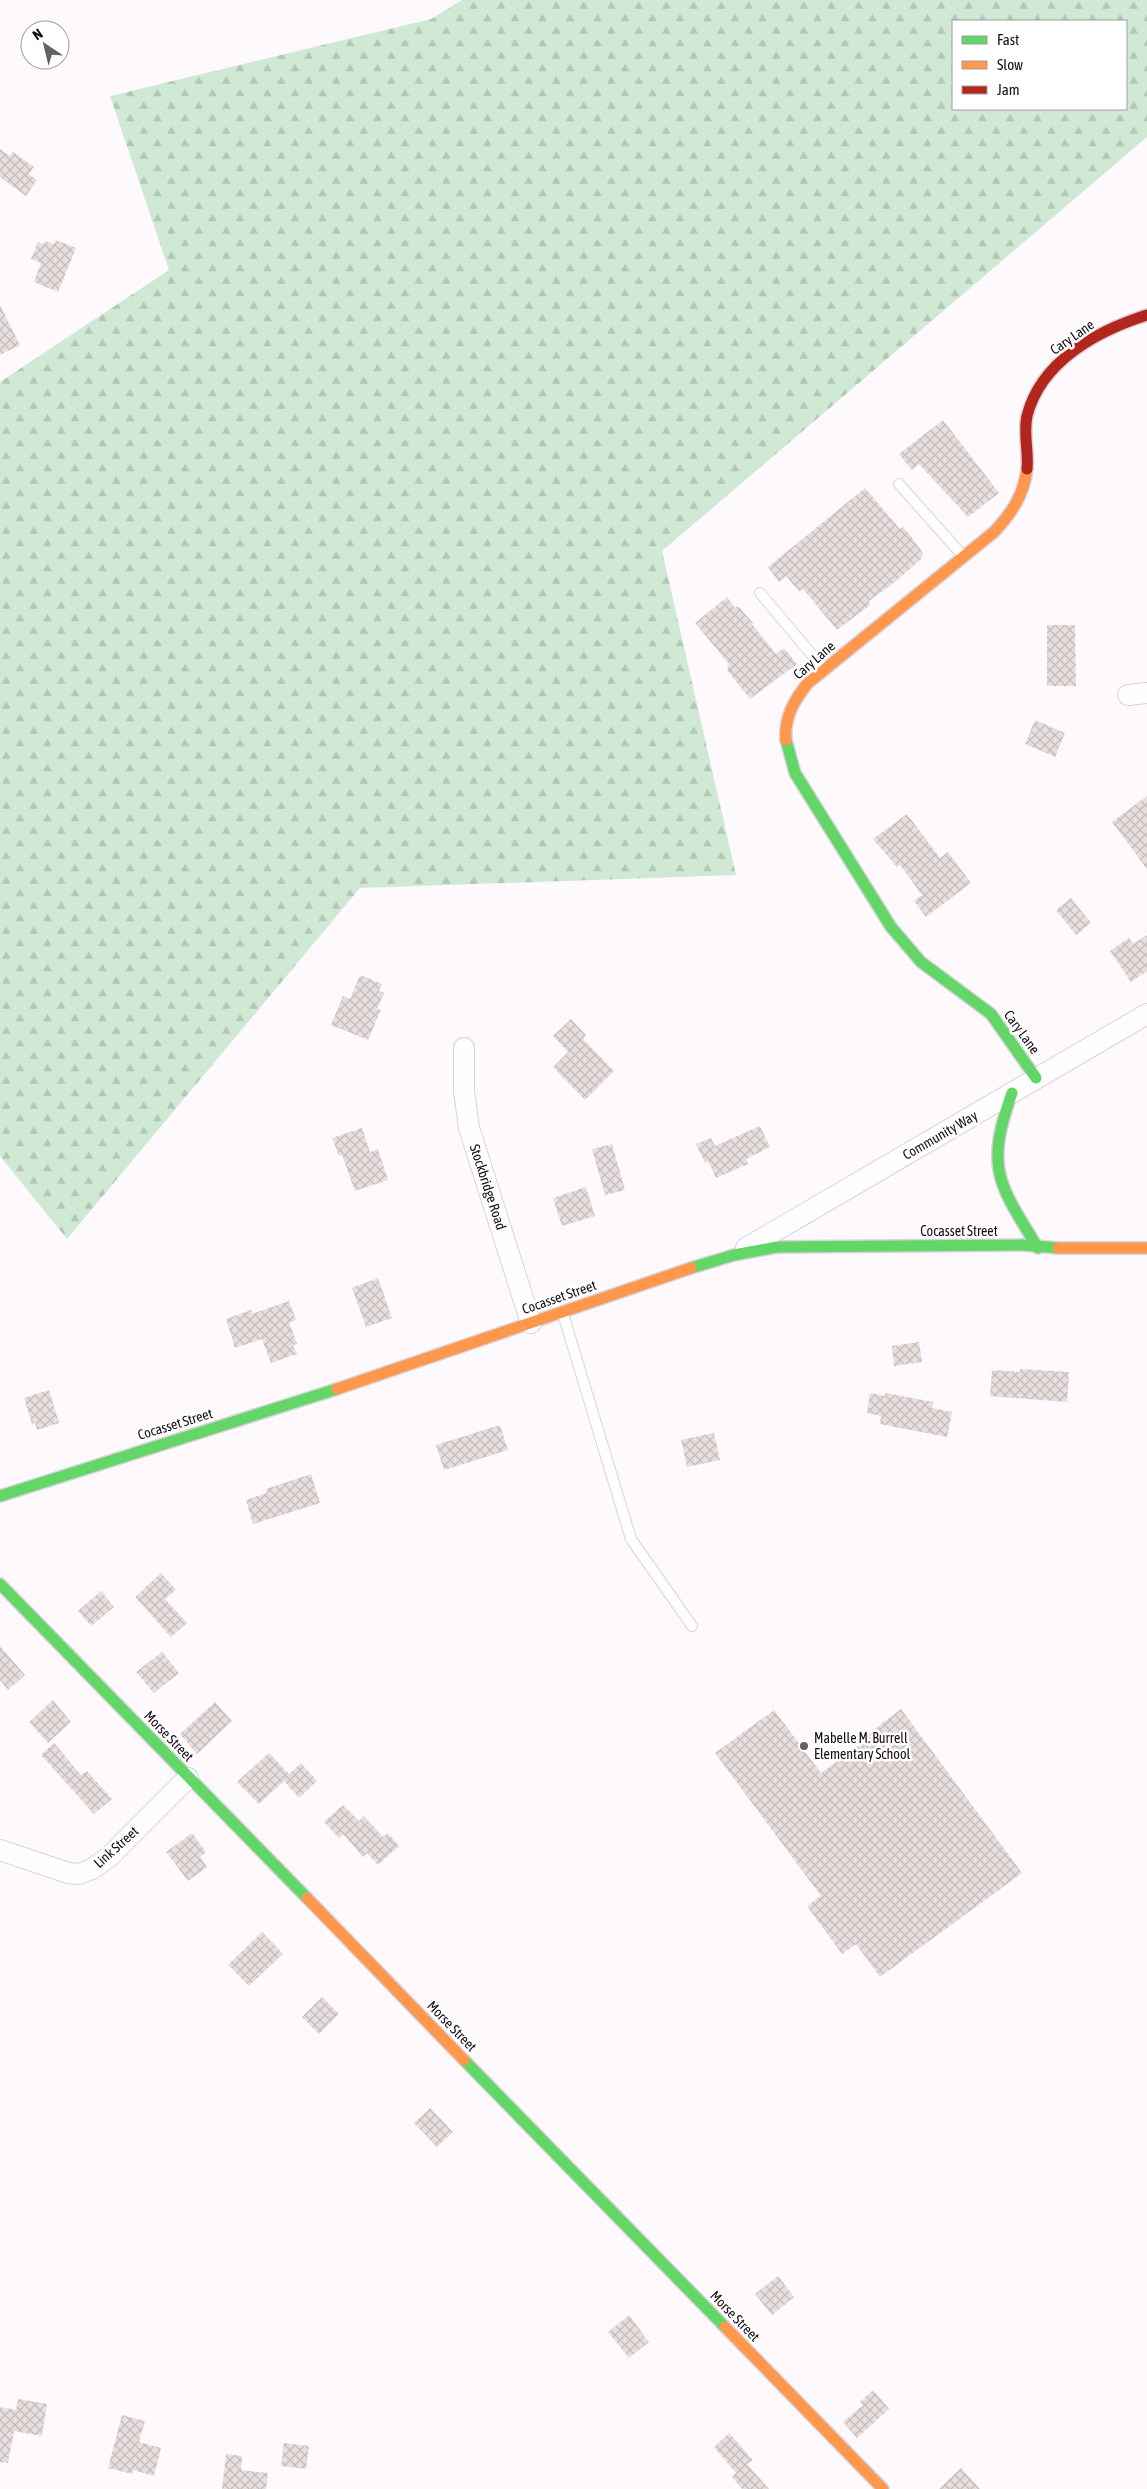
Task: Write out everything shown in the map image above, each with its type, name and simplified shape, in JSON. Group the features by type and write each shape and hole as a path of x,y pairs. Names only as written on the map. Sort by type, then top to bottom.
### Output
{"street":[{"name":"Cary Lane","path":"1036,1078 1002,1027 991,1014 921,962 891,927 795,772 786,746 785,732 790,712 798,693 824,669 1005,521 1022,495 1027,468 1025,430 1027,415 1030,404 1044,380 1066,358 1098,335 1131,319 1147,314"},
{"name":"Community Way","path":"734,1255 1147,1014"},
{"name":"Stockbridge Road","path":"464,1048 464,1091 469,1128 531,1323"},
{"path":"1012,1093 997,1134 996,1159 1006,1196 1038,1248"},
{"name":"Cocasset Street","path":"0,1496 392,1372 680,1271 734,1255 777,1247 1023,1245 1038,1248 1147,1248"},
{"name":"Morse Street","path":"0,1584 883,2489"},
{"name":"Link Street","path":"0,1850 68,1873 79,1874 92,1869 109,1857 188,1778"}],"lane":[{"path":"899,484 963,557"},
{"path":"760,593 824,669"},
{"path":"563,1312 631,1539 692,1626"}],"green space":[{"path":"462,0 1147,0 1147,137 662,551 736,875 360,888 67,1239 0,1156 0,382 169,270 110,96 431,19"}],"building":[{"path":"0,149 10,156 13,152 34,167 29,174 37,180 26,196 0,177"},
{"path":"56,240 76,248 58,292 34,282 41,263 31,259 38,242 44,244 45,241 54,244"},
{"path":"0,305 20,345 0,355"},
{"path":"943,420 999,493 968,517 919,464 912,470 899,454"},
{"path":"865,488 900,529 903,527 923,553 921,559 869,601 870,605 837,630 803,589 799,591 786,576 779,582 768,567"},
{"path":"727,597 735,608 738,606 753,623 776,654 784,648 797,664 750,699 727,670 729,664 695,623"},
{"path":"1047,625 1075,625 1076,686 1047,686"},
{"path":"1035,720 1065,733 1055,757 1025,744"},
{"path":"1147,796 1147,869 1112,822"},
{"path":"907,814 940,858 948,852 971,883 926,917 914,901 922,895 900,865 897,867 873,839"},
{"path":"1071,898 1091,923 1076,935 1056,910"},
{"path":"1147,935 1147,971 1131,982 1110,951 1129,938 1133,944"},
{"path":"360,975 382,984 379,991 384,993 377,1009 381,1010 368,1040 331,1025 343,996 350,999"},
{"path":"571,1019 586,1035 583,1039 614,1071 585,1100 553,1067 568,1052 553,1036"},
{"path":"760,1126 770,1147 746,1159 748,1164 716,1178 708,1161 705,1163 696,1144 711,1138 715,1146"},
{"path":"362,1128 370,1152 378,1149 388,1180 355,1191 342,1155 339,1156 332,1138"},
{"path":"612,1144 625,1190 605,1195 592,1149"},
{"path":"586,1187 595,1216 562,1226 553,1198"},
{"path":"378,1278 392,1318 366,1327 352,1288"},
{"path":"289,1301 296,1320 289,1322 297,1344 293,1345 297,1354 271,1363 262,1339 235,1348 226,1319 251,1310 252,1314"},
{"path":"919,1342 922,1362 894,1366 892,1346"},
{"path":"1020,1369 1069,1372 1067,1402 990,1396 992,1370 1020,1372"},
{"path":"49,1390 59,1423 37,1430 35,1423 32,1424 24,1398"},
{"path":"870,1393 885,1396 886,1393 933,1402 932,1408 952,1412 947,1437 880,1424 881,1416 867,1413"},
{"path":"500,1425 508,1450 444,1470 436,1445"},
{"path":"714,1433 720,1460 687,1467 681,1440"},
{"path":"311,1474 320,1503 253,1524 246,1500 267,1493 266,1489"},
{"path":"161,1573 176,1590 165,1599 187,1623 171,1637 135,1597"},
{"path":"101,1591 114,1607 91,1626 78,1611"},
{"path":"0,1646 25,1675 8,1690 0,1680"},
{"path":"162,1652 179,1673 154,1693 136,1672"},
{"path":"53,1700 71,1722 48,1743 29,1722"},
{"path":"215,1702 232,1721 197,1754 180,1734"},
{"path":"901,1709 1022,1873 880,1977 856,1944 842,1954 807,1906 821,1896 715,1753 774,1710 821,1773 865,1741 863,1738"},
{"path":"54,1743 81,1775 87,1771 112,1799 94,1814 41,1755"},
{"path":"269,1753 289,1774 301,1763 317,1781 299,1798 284,1781 259,1804 237,1782"},
{"path":"343,1805 359,1821 364,1816 383,1837 388,1833 399,1846 378,1865 367,1853 363,1857 343,1834 339,1838 324,1822"},
{"path":"192,1833 206,1852 200,1857 207,1867 188,1881 166,1852"},
{"path":"262,1932 283,1954 249,1986 228,1965"},
{"path":"322,1997 339,2014 319,2034 302,2017"},
{"path":"430,2108 453,2132 437,2147 414,2123"},
{"path":"778,2276 794,2297 772,2315 755,2294"},
{"path":"629,2315 649,2342 629,2358 608,2332"},
{"path":"873,2390 889,2409 857,2438 843,2422 863,2405 860,2402"},
{"path":"18,2399 47,2404 42,2436 14,2431 8,2463 0,2462 0,2407 16,2410"},
{"path":"122,2415 145,2421 139,2442 161,2448 154,2476 133,2470 132,2474 108,2468"},
{"path":"729,2433 753,2460 747,2464 769,2489 742,2489 732,2477 736,2473 714,2447"},
{"path":"284,2443 309,2446 306,2469 281,2466"},
{"path":"226,2454 242,2456 241,2470 268,2473 266,2489 222,2489"},
{"path":"961,2468 980,2489 939,2489"}],"traffic: fast":[{"path":"786,740 795,773 891,927 921,962 991,1014 1036,1078"},
{"path":"1012,1093 999,1140 998,1158 1000,1174 1013,1207 1038,1248"},
{"path":"691,1268 734,1255 777,1247 1023,1245 1058,1248"},
{"path":"0,1496 337,1389"},
{"path":"0,1584 307,1898"},
{"path":"464,2060 725,2327"}],"traffic: slow":[{"path":"786,740 788,717 798,696 808,683 994,532 1006,518 1020,496 1027,469"},
{"path":"1058,1248 1147,1248"},
{"path":"337,1389 691,1268"},
{"path":"307,1898 464,2060"},
{"path":"725,2327 883,2489"}],"traffic: jam":[{"path":"1027,469 1027,416 1034,397 1045,379 1058,364 1091,339 1147,315"}],"place":[{"name":"Mabelle M. Burrell Elementary School","path":"804,1746"}]}
